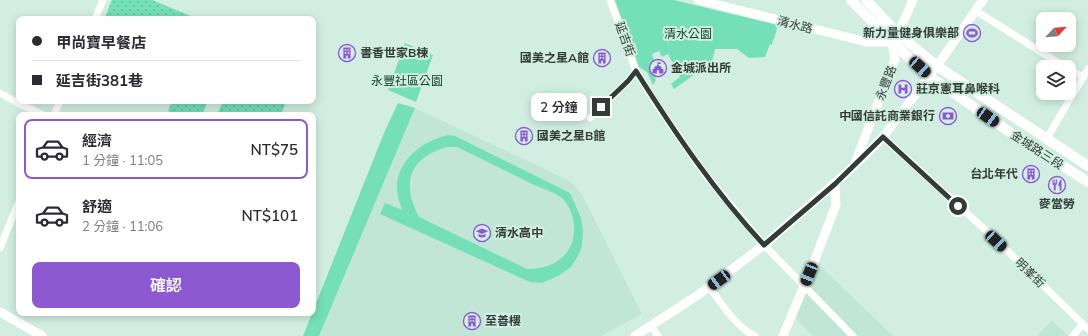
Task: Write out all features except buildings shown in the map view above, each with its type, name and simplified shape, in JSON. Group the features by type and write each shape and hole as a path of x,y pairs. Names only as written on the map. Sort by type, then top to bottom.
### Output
{"main road":[{"path":"851,0 895,38"},
{"path":"866,0 895,38"},
{"name":"金城路三段","path":"895,38 1088,166"},
{"name":"金城路三段","path":"895,38 929,76 1011,134 1088,182"}],"street":[{"path":"96,16 103,0"},
{"name":"延吉街","path":"610,0 636,71 657,105 705,174 764,245 853,336"},
{"name":"清水路","path":"698,0 867,42 895,38"},
{"name":"永豐路","path":"853,167 895,58 895,38 913,0"},
{"path":"635,336 709,287 764,245 853,167 883,137 937,66 976,11 982,0"},
{"path":"976,11 1054,60"},
{"path":"1047,138 1088,69"},
{"path":"590,118 628,81 636,71"},
{"path":"1076,73 1083,77"},
{"path":"0,93 16,102"},
{"path":"20,104 37,112"},
{"name":"明峯街","path":"883,137 991,235 1085,327"},
{"path":"783,336 836,205 835,184"},
{"path":"0,248 16,208"},
{"path":"709,287 736,322 755,336"},
{"path":"0,312 42,336"},
{"path":"651,326 658,336"},
{"path":"1073,336 1085,327"}],"shaded area":[{"name":"清水高中","path":"415,108 568,180 574,185 582,195 642,314 601,336 319,336"},
{"path":"816,262 893,336 813,336 793,316"},
{"path":"1052,320 1068,336 1037,336"}],"green space":[{"path":"112,0 152,0 191,16 105,16"},
{"name":"清水公園","path":"615,0 674,0 778,25 772,45 770,44 765,57 749,58 737,49 715,49 712,62 674,89 671,84 680,77 668,54 662,57 659,51 652,54 654,60 649,64 656,80 653,85 647,72 639,67"},
{"name":"永豐社區公園","path":"405,43 433,55 416,102 388,90"},
{"path":"398,103 415,108 319,336 303,336 311,316 316,316 316,303 384,133"},
{"path":"171,104 207,104 203,112 168,111"},
{"path":"222,104 285,104 282,112 218,112"},
{"path":"448,135 455,136 570,193 581,218 583,231 582,246 571,267 558,276 542,283 530,282 380,214 385,203 402,210 397,189 401,169 413,153 429,142","holes":["447,147 457,147 534,185 553,192 562,198 570,209 574,223 574,237 569,249 561,258 545,267 527,269 419,217 413,205 410,193 412,173 424,158 434,152"]}],"place":[{"name":"新力量健身俱樂部","path":"972,33"},
{"name":"書香世家B棟","path":"347,53"},
{"name":"國美之星A館","path":"602,58"},
{"name":"金城派出所","path":"658,68"},
{"name":"莊京憲耳鼻喉科","path":"903,89"},
{"name":"中國信託商業銀行","path":"948,116"},
{"name":"國美之星B館","path":"524,136"},
{"name":"台北年代","path":"1031,174"},
{"name":"麥當勞","path":"1057,185"},
{"name":"清水高中","path":"482,233"},
{"name":"至善樓","path":"472,321"}],"route":[{"path":"601,107 628,81 636,71 657,105 705,174 735,212 764,245 835,184 883,137 958,206"}]}
